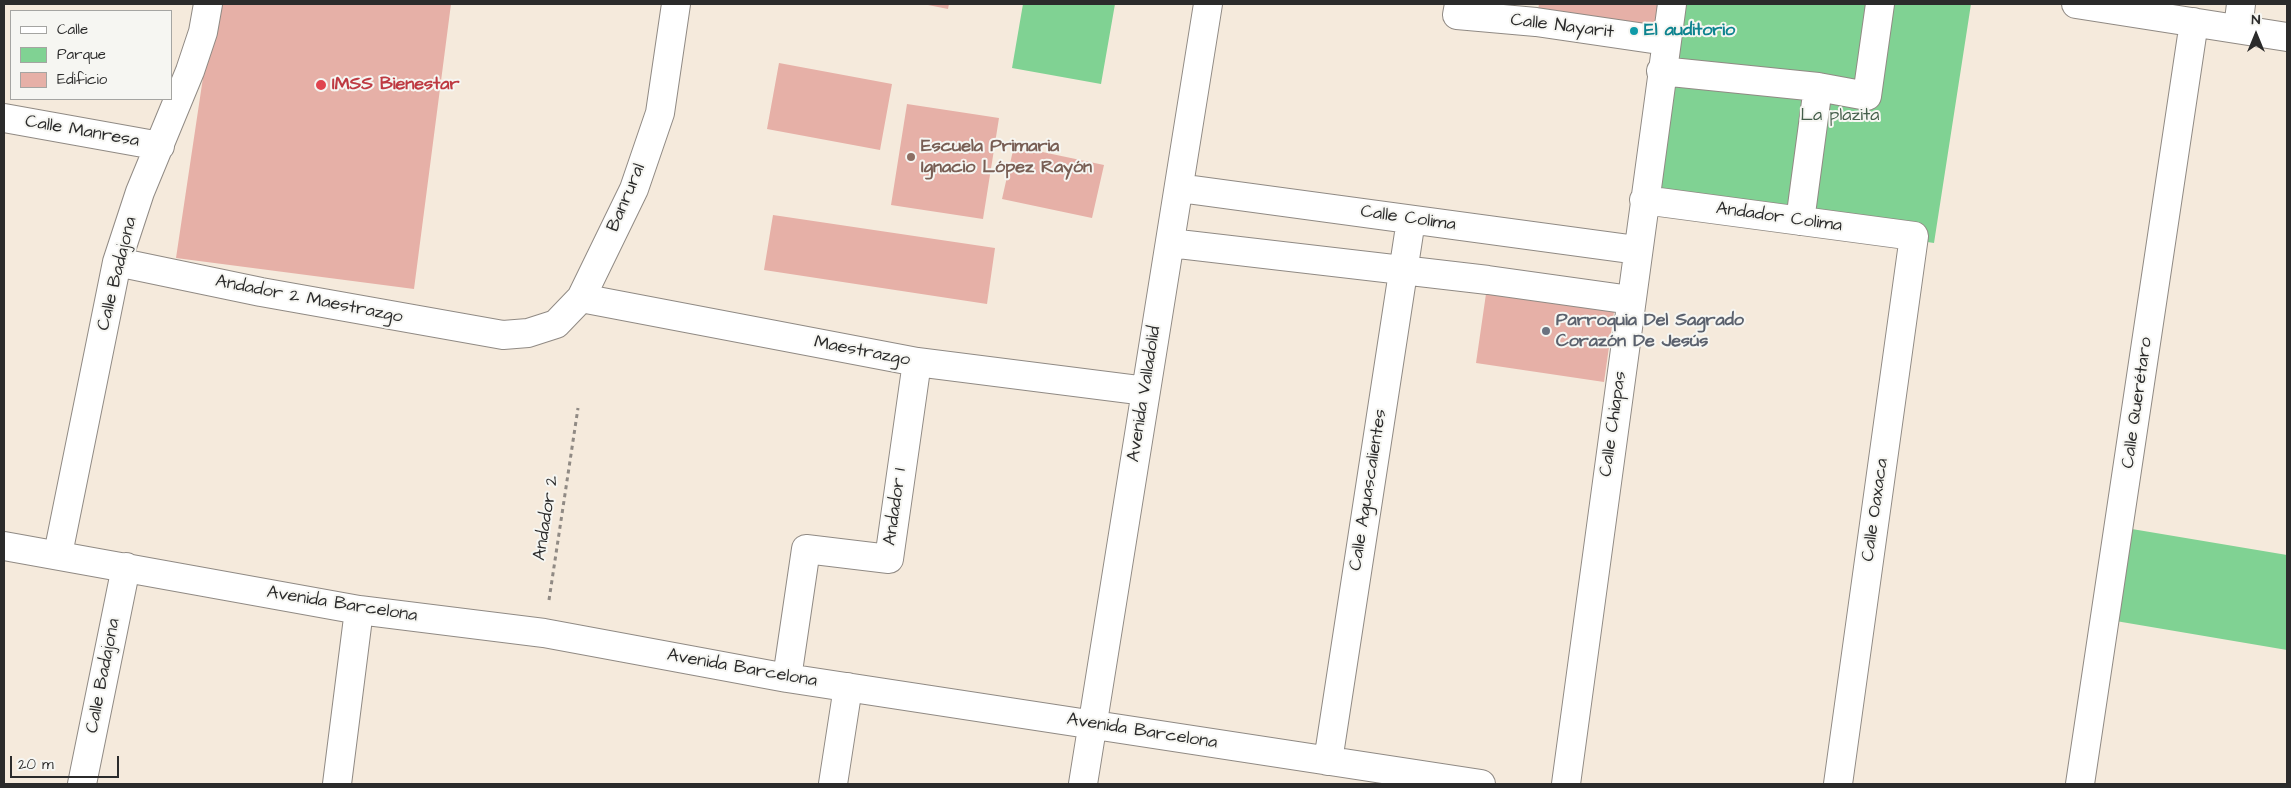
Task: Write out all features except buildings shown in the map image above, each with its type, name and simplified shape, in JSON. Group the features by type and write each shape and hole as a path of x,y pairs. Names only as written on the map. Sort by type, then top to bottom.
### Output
{"street":[{"name":"Calle Badajona","path":"58,554 117,262 140,192 160,146 203,32 208,4"},
{"name":"Banrural","path":"503,335 528,333 556,324 581,298 634,190 660,113 676,4"},
{"name":"Avenida Valladolid","path":"1083,784 1208,4"},
{"name":"Calle Chiapas","path":"1566,784 1661,71 1672,4"},
{"path":"1661,71 1818,87 1867,96 1880,4"},
{"path":"2076,4 2194,22 2239,17 2287,37"},
{"name":"Calle Nayarit","path":"1458,10 1666,41"},
{"name":"Calle Querétaro","path":"2080,784 2194,22"},
{"path":"1800,221 1818,87"},
{"name":"Calle Manresa","path":"4,118 160,146"},
{"name":"Calle Colima","path":"1179,188 1637,250"},
{"name":"Andador Colima","path":"1644,200 1914,236"},
{"name":"Calle Aguascalientes","path":"1328,761 1411,220"},
{"name":"Calle Oaxaca","path":"1838,784 1914,236"},
{"path":"1170,243 1488,280 1630,300"},
{"name":"Andador 2 Maestrazgo","path":"117,262 261,292 503,335"},
{"name":"Maestrazgo","path":"581,298 917,362 1146,390"},
{"name":"Andador 1","path":"787,678 806,549 889,558 917,362"},
{"name":"Avenida Barcelona","path":"4,546 58,554 359,610 544,633 787,678 1328,761 1354,775 1482,784"},
{"name":"Calle Badajona","path":"82,784 126,567"},
{"path":"337,784 359,610"},
{"path":"833,784 848,687"}],"path":[{"name":"Andador 2","path":"544,633 578,408"}],"green space":[{"path":"1023,4 1115,4 1101,84 1012,68"},
{"name":"La plazita","path":"1672,4 1971,4 1934,243 1644,200"},
{"path":"2120,527 2287,555 2287,650 2104,619"}],"place":[{"name":"El auditorio","path":"1634,31"},
{"name":"IMSS Bienestar","path":"321,85"},
{"name":"Escuela Primaria Ignacio López Rayón","path":"911,157"},
{"name":"Parroquia Del Sagrado Corazón De Jesús","path":"1546,331"}]}
